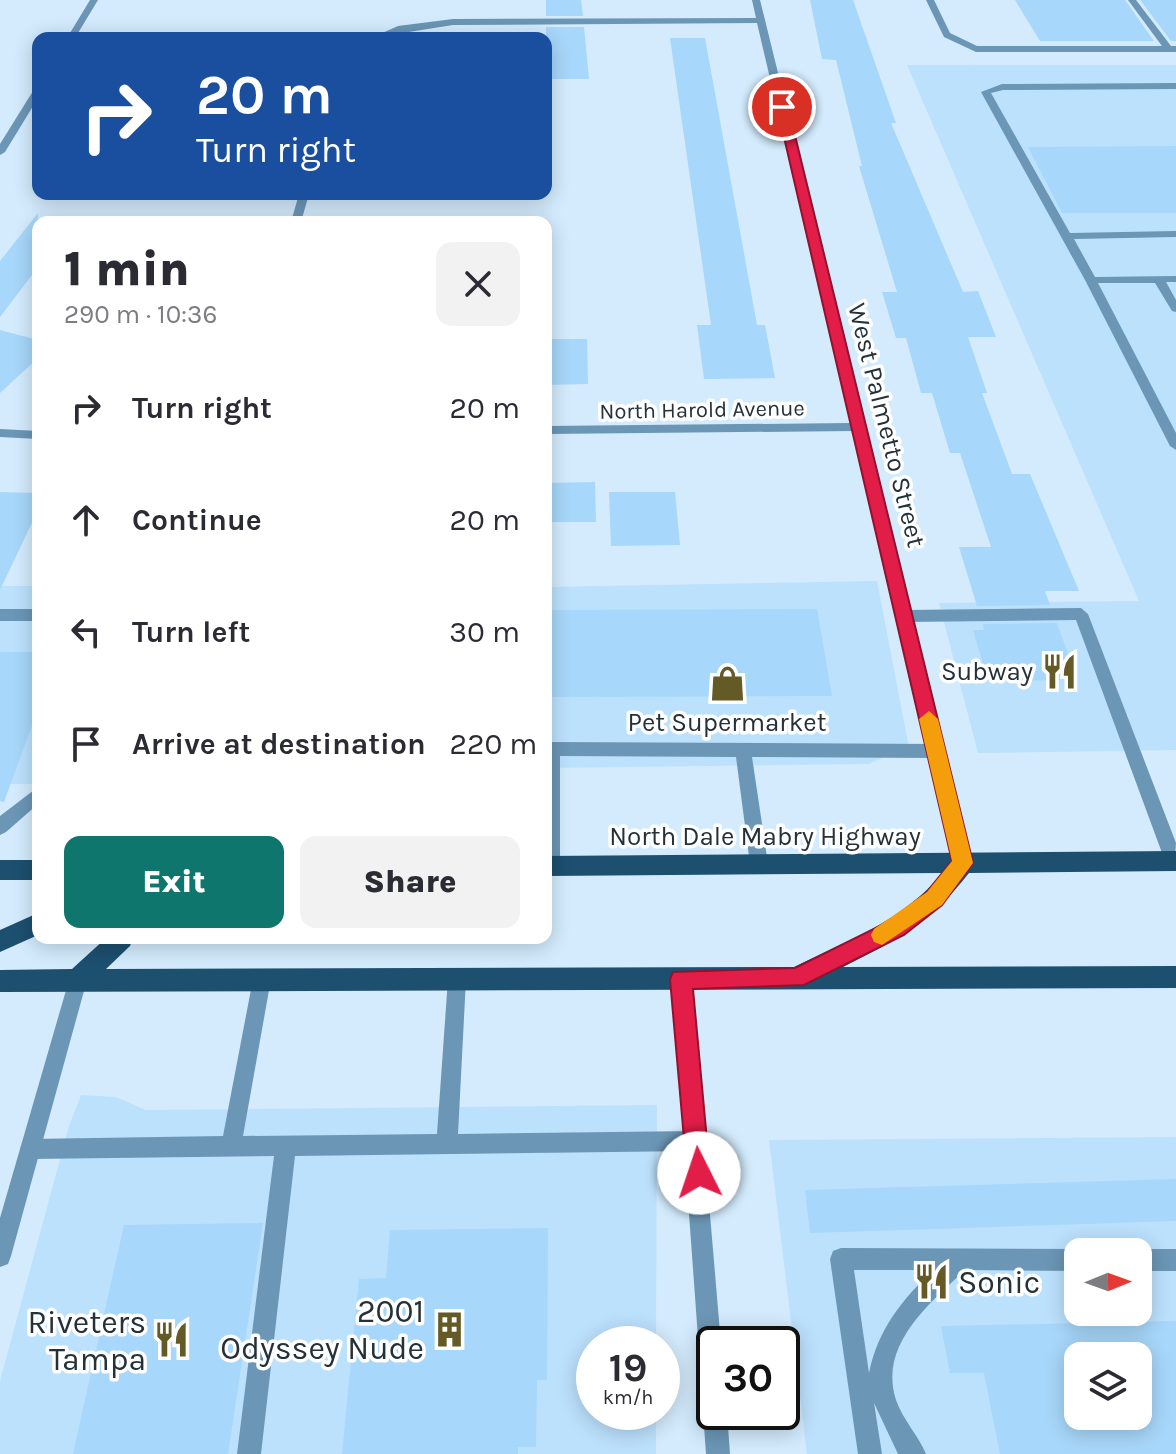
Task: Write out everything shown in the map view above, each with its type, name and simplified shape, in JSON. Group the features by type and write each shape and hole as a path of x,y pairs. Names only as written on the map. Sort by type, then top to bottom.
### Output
{"main road":[{"name":"North Dale Mabry Highway","path":"552,866 1175,861"},
{"path":"796,978 897,928 935,899 963,863"},
{"path":"0,870 32,870"},
{"path":"0,941 32,927"},
{"path":"78,980 116,944"},
{"path":"0,981 1176,977"}],"street":[{"path":"75,32 94,0"},
{"name":"West Palmetto Street","path":"756,0 963,863"},
{"path":"930,0 947,35 976,49 1172,49"},
{"path":"1132,0 1172,49"},
{"path":"390,32 453,22 761,20"},
{"path":"1176,86 1002,87 986,92 1091,280 1176,446"},
{"path":"0,152 32,101"},
{"path":"1066,236 1176,234"},
{"path":"1158,279 1176,309"},
{"path":"1091,280 1176,279"},
{"name":"North Harold Avenue","path":"552,430 858,427"},
{"path":"0,433 32,435"},
{"path":"904,616 1081,614 1175,861"},
{"path":"0,615 32,615"},
{"path":"552,749 936,751"},
{"path":"743,750 759,864"},
{"path":"0,827 32,799"},
{"path":"231,1147 262,979"},
{"path":"447,1144 457,979"},
{"path":"681,979 709,1326"},
{"path":"0,1256 78,980"},
{"path":"30,1149 696,1141"},
{"path":"249,1454 286,1146"},
{"path":"870,1454 841,1259 1064,1260"},
{"path":"914,1454 889,1414 880,1383 882,1360 892,1330 914,1302 960,1260"},
{"path":"1152,1260 1176,1260"},
{"path":"716,1430 718,1454"}],"shaded area":[{"path":"907,65 1176,65 1176,750 978,753 939,603 1139,601"},
{"path":"877,581 910,753 891,754 869,764 552,768 552,587"},
{"path":"0,586 32,586 32,784 0,784"},
{"path":"81,1095 116,1097 146,1110 657,1105 656,1326 576,1326 576,1430 656,1430 656,1454 0,1454 0,1381 69,1126"},
{"name":"Sonic","path":"1176,1137 1176,1454 807,1454 800,1396 800,1326 792,1326 769,1140"}],"building":[{"path":"546,0 581,0 583,16 546,16"},
{"path":"810,0 853,0 896,123 891,123 963,292 978,291 996,337 968,337 987,393 982,393 1012,474 1030,474 1079,591 1045,591 1050,605 977,606 959,547 991,547 960,453 950,453 932,393 921,393 906,338 896,338 882,292 897,292 859,166 862,166 836,60 822,59"},
{"path":"1015,0 1125,0 1154,41 1040,41"},
{"path":"1140,0 1176,0 1176,41 1171,41"},
{"path":"546,27 584,27 589,79 552,79 552,32 546,32"},
{"path":"670,38 705,38 757,325 765,325 775,378 704,379 697,325 711,325"},
{"path":"1176,146 1176,213 1062,213 1028,147"},
{"path":"32,221 32,275 0,317 0,261"},
{"path":"0,330 32,338 32,364 0,393"},
{"path":"552,339 587,339 588,384 552,385"},
{"path":"595,482 596,522 552,522 552,483"},
{"path":"0,492 32,493 32,523 0,590"},
{"path":"609,492 675,492 680,545 611,546"},
{"path":"817,609 832,696 552,697 552,610"},
{"path":"1057,623 1077,680 988,681 973,630 984,630 983,624"},
{"path":"0,652 32,652 32,725 4,802 0,801"},
{"path":"1176,1179 1176,1221 810,1233 805,1190"},
{"name":"Riveters Tampa","path":"263,1223 228,1454 73,1454 124,1225"},
{"name":"2001 Odyssey Nude","path":"548,1228 547,1380 537,1380 536,1447 518,1447 518,1454 342,1454 359,1279 386,1278 390,1230"},
{"path":"1176,1321 1176,1454 1000,1454 984,1373 950,1373 941,1326 1064,1323 1064,1326 1152,1326 1152,1322"}],"slow traffic":[{"path":"882,935 897,928 935,899 963,863 929,719"}],"place":[{"name":"Subway","path":"1059,671"},
{"name":"Pet Supermarket","path":"727,683"},
{"name":"Sonic","path":"932,1282"},
{"name":"2001 Odyssey Nude","path":"450,1329"},
{"name":"Riveters Tampa","path":"172,1340"}],"route":[{"path":"699,1173 681,979 796,978 897,928 935,899 963,863 782,107"}]}
